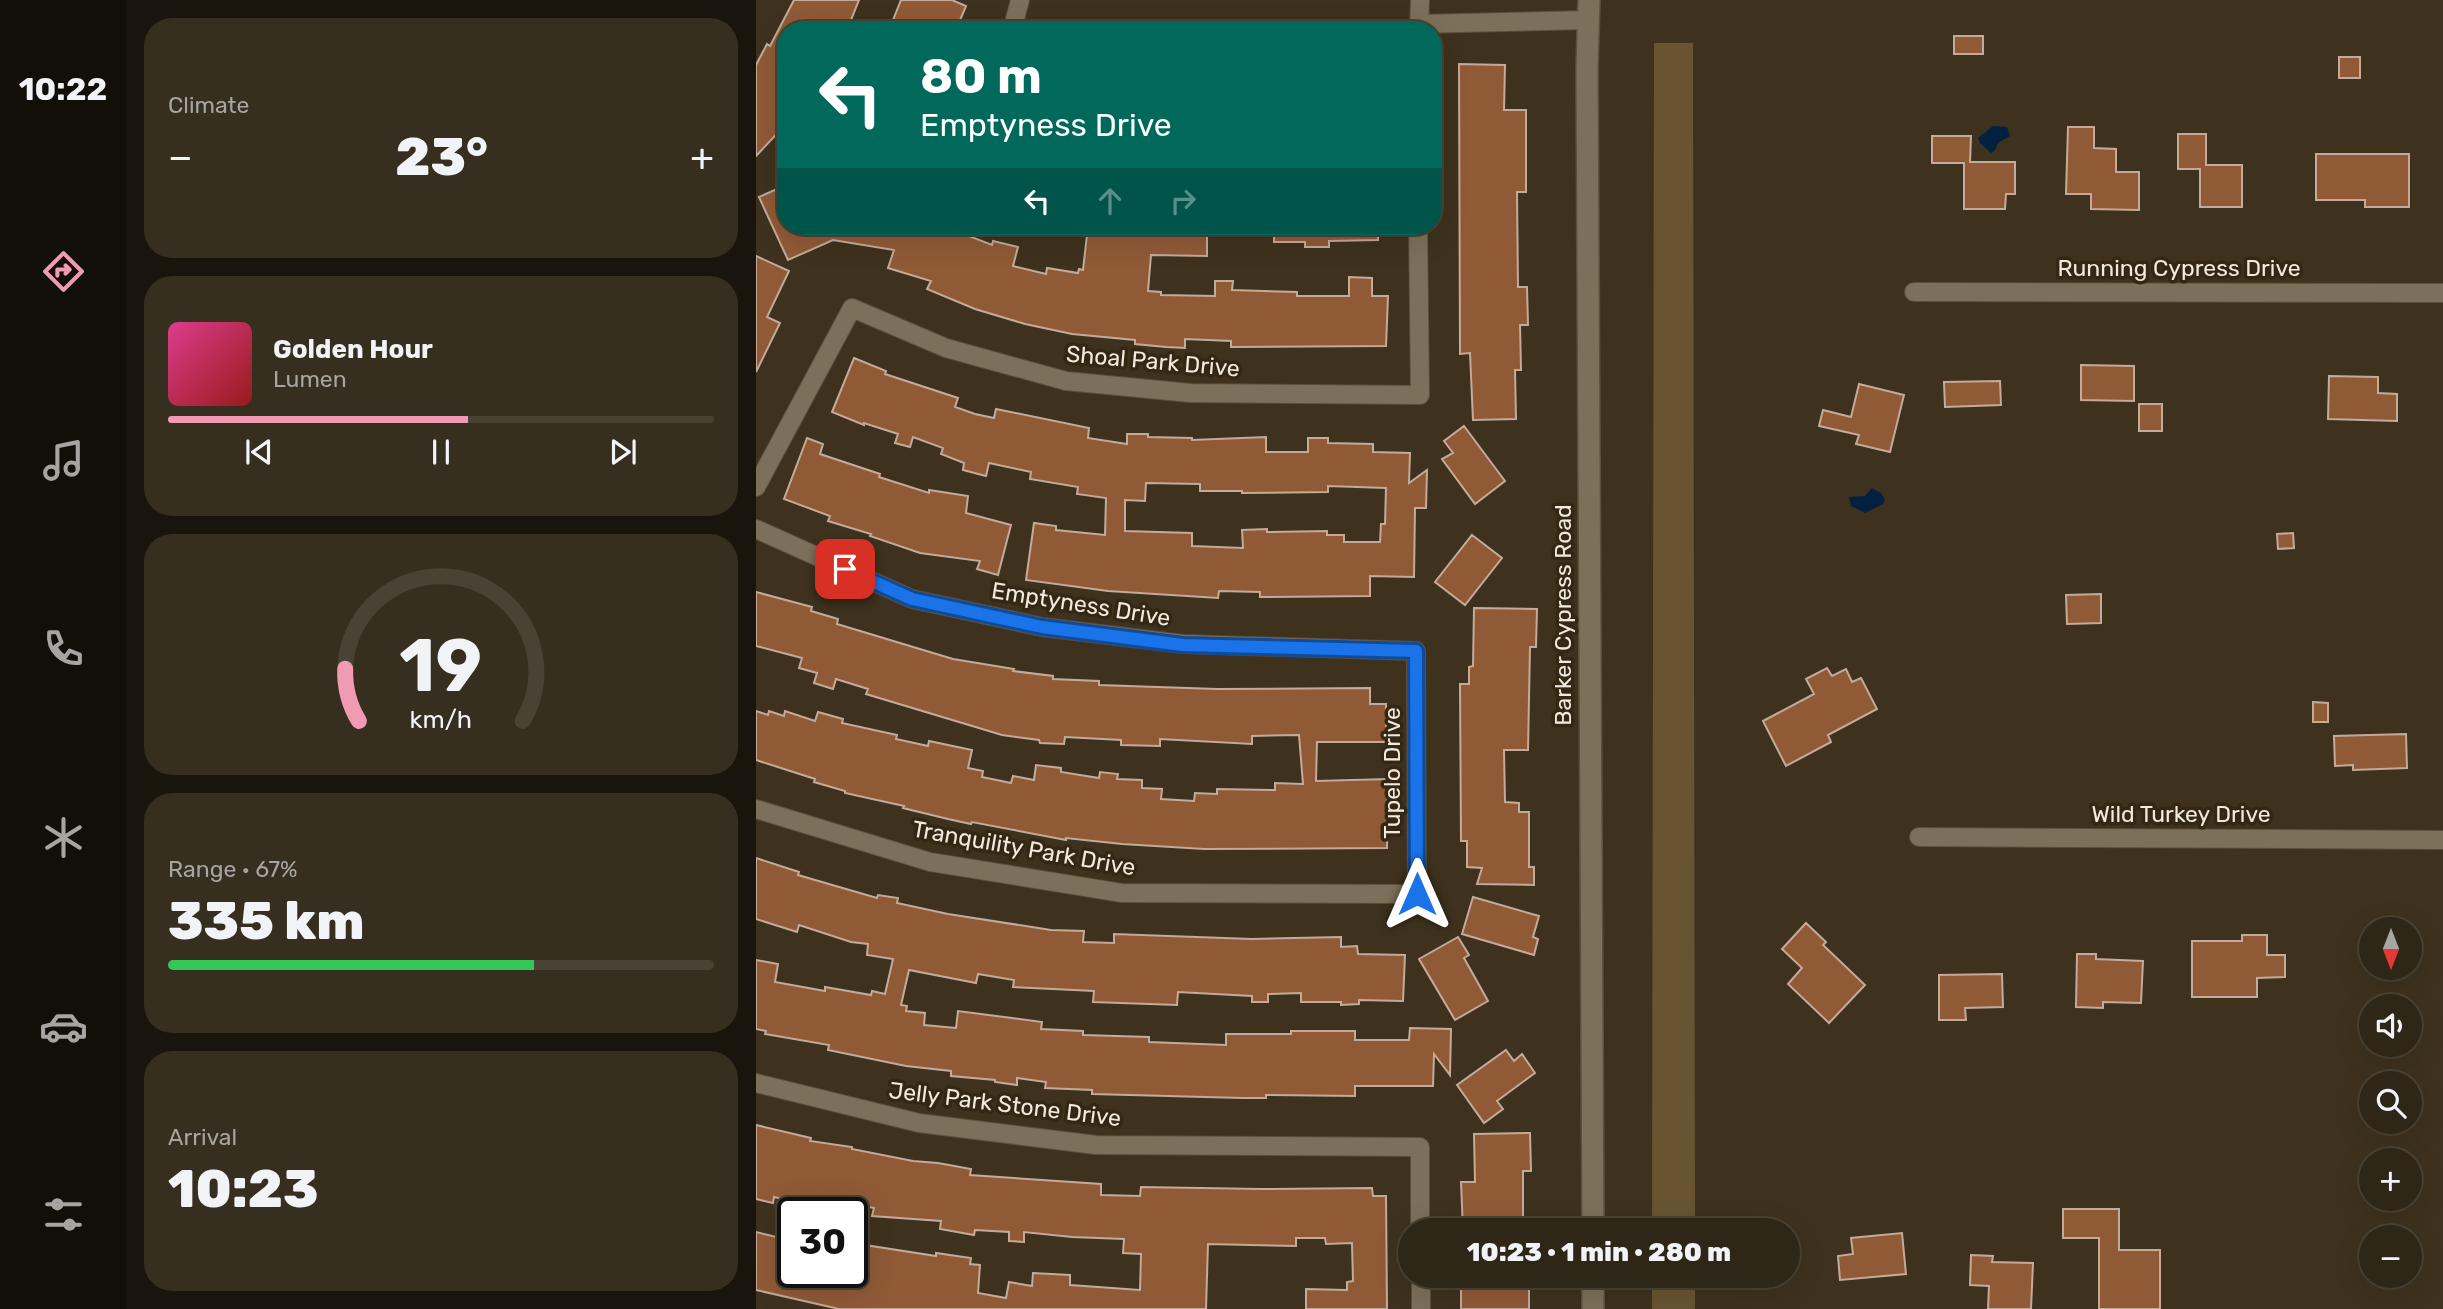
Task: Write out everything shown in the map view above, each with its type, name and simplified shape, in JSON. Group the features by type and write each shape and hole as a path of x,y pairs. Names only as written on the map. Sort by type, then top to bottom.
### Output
{"street":[{"path":"1014,21 1020,0"},
{"path":"1419,21 1420,0"},
{"path":"1442,25 1589,10"},
{"name":"Barker Cypress Road","path":"1589,10 1587,68 1593,1218"},
{"name":"Shoal Park Drive","path":"756,487 852,309 946,348 1066,381 1189,393 1420,394 1418,235"},
{"name":"Running Cypress Drive","path":"1914,292 2443,293"},
{"name":"Emptyness Drive","path":"756,529 912,599 1042,627 1183,645 1416,651"},
{"name":"Tupelo Drive","path":"1416,651 1417,894"},
{"name":"Tranquility Park Drive","path":"756,809 930,862 1122,893 1417,894"},
{"name":"Wild Turkey Drive","path":"1919,837 2443,840"},
{"name":"Jelly Park Stone Drive","path":"756,1083 919,1123 1096,1145 1420,1147 1420,1218"},
{"path":"1421,1288 1421,1309"},
{"path":"1593,1288 1593,1309"}],"shaded area":[{"path":"1654,43 1693,43 1695,1218 1652,1218"},
{"path":"1652,1288 1695,1288 1695,1309 1652,1309"}],"water":[{"path":"1993,126 2007,127 2010,136 1998,143 1991,153 1978,138"},
{"path":"1872,488 1881,493 1885,500 1883,504 1865,513 1851,506 1849,497 1865,496"}],"building":[{"path":"794,0 859,0 851,21 783,21"},
{"path":"901,0 952,0 966,6 960,21 893,21"},
{"path":"777,33 777,134 756,156 756,65 767,44 770,46"},
{"path":"1954,36 1983,36 1983,54 1954,54"},
{"path":"2339,57 2360,57 2360,78 2339,78"},
{"path":"1459,64 1505,65 1504,110 1526,110 1526,192 1517,192 1518,287 1527,287 1528,325 1520,325 1521,370 1515,370 1516,419 1473,420 1470,353 1460,354"},
{"path":"2068,127 2094,127 2094,148 2116,149 2116,172 2139,172 2139,210 2091,209 2091,194 2066,194"},
{"path":"2178,134 2206,134 2206,165 2242,165 2242,207 2200,207 2200,169 2178,169"},
{"path":"1932,136 1971,136 1970,162 2015,162 2015,194 2006,194 2005,209 1964,209 1964,163 1932,163"},
{"path":"2316,154 2409,154 2409,207 2365,207 2365,200 2316,200"},
{"path":"777,189 777,235 966,235 992,245 993,241 1018,247 1013,266 1046,274 1047,268 1078,273 1079,269 1083,270 1087,235 1207,235 1207,256 1151,255 1148,291 1161,292 1161,295 1215,296 1215,281 1233,281 1232,290 1297,292 1297,296 1349,296 1349,277 1372,278 1372,296 1388,296 1386,346 1231,347 1231,341 1185,339 1185,348 1166,347 1135,344 1135,340 1072,334 1025,324 975,309 927,289 931,281 888,268 894,250 833,240 788,260 759,197"},
{"path":"1274,235 1378,235 1378,240 1329,241 1329,247 1305,247 1305,242 1274,242"},
{"path":"756,256 789,271 767,317 780,323 756,372"},
{"path":"854,358 886,371 885,374 958,398 955,407 975,414 994,418 996,409 1089,428 1088,438 1127,444 1127,434 1192,440 1266,437 1266,452 1308,452 1308,438 1328,438 1328,443 1373,444 1373,452 1410,453 1409,483 1427,470 1426,508 1415,508 1414,577 1370,576 1370,596 1260,597 1260,592 1219,591 1218,598 1108,591 1026,580 1034,523 1056,526 1056,530 1105,535 1106,498 1077,494 1078,487 1030,479 1031,472 989,463 986,476 963,470 964,463 941,454 943,448 913,437 910,447 895,443 898,434 864,425 832,412","holes":["1146,483 1200,484 1200,491 1242,493 1328,492 1328,486 1386,488 1385,524 1381,524 1380,542 1344,542 1344,535 1327,535 1327,531 1242,530 1243,548 1192,546 1192,533 1125,531 1125,500 1145,501"]},
{"path":"2081,365 2134,366 2134,401 2081,400"},
{"path":"2329,376 2378,377 2378,393 2397,394 2397,421 2328,419"},
{"path":"2000,381 2001,405 1945,407 1944,382"},
{"path":"1859,384 1904,395 1890,452 1856,444 1859,435 1819,426 1823,410 1851,417"},
{"path":"2139,404 2162,404 2162,431 2139,431"},
{"path":"1464,426 1505,481 1475,504 1442,459 1453,453 1444,441"},
{"path":"807,438 823,444 820,454 880,474 879,477 929,493 929,490 968,496 966,513 1011,525 998,575 977,569 980,561 920,553 828,521 830,516 784,499"},
{"path":"2293,533 2294,548 2278,549 2277,534"},
{"path":"1472,535 1502,558 1465,605 1435,582"},
{"path":"756,592 812,607 811,611 838,619 837,624 953,659 1053,676 1053,679 1099,681 1099,685 1217,689 1370,688 1370,704 1386,704 1386,742 1317,742 1316,781 1388,779 1387,848 1204,849 1066,840 972,822 971,824 903,808 904,806 845,793 814,782 815,779 756,760 756,711 768,715 769,711 784,716 785,711 815,721 818,712 843,719 842,723 897,735 896,739 928,746 929,741 972,750 968,768 983,771 982,777 1011,783 1013,776 1034,780 1036,765 1061,768 1061,772 1099,778 1100,772 1118,774 1117,779 1142,780 1142,788 1162,789 1161,799 1194,801 1195,793 1217,794 1217,789 1275,790 1275,783 1303,784 1299,735 1252,736 1252,744 1160,739 1160,746 1121,745 1121,740 1065,737 1064,744 1040,743 1039,740 1002,735 866,694 868,689 836,679 833,689 814,683 817,673 799,668 802,658 756,646"},
{"path":"2101,594 2101,623 2067,624 2066,595"},
{"path":"1474,608 1537,609 1536,647 1530,647 1528,750 1504,750 1505,802 1519,803 1519,812 1529,812 1529,867 1534,867 1534,885 1477,884 1482,868 1467,867 1467,841 1461,841 1460,684 1469,684 1469,667 1473,666"},
{"path":"1827,668 1832,676 1846,669 1852,682 1861,678 1877,709 1828,735 1831,742 1786,766 1763,721 1814,694 1806,679"},
{"path":"2313,702 2328,703 2328,722 2313,722"},
{"path":"2406,734 2407,768 2353,770 2353,765 2335,766 2334,736"},
{"path":"756,858 799,872 798,875 877,898 878,895 898,898 897,903 1051,930 1084,931 1083,942 1114,943 1114,934 1252,939 1341,937 1341,947 1357,946 1358,954 1405,955 1403,1001 1359,1000 1359,1004 1341,1005 1341,1002 1301,1002 1301,993 1268,994 1268,1002 1252,1002 1252,996 1178,992 1177,1005 1093,1002 1094,991 1013,987 1014,980 978,974 976,983 909,970 901,1005 907,1006 906,1011 925,1013 924,1025 956,1028 958,1011 1042,1022 1041,1029 1083,1031 1083,1035 1149,1037 1149,1042 1226,1045 1226,1034 1355,1031 1355,1040 1409,1040 1410,1028 1451,1029 1450,1075 1434,1054 1433,1086 1355,1086 1355,1096 1266,1095 1266,1098 1243,1098 1092,1094 1092,1090 1045,1088 1046,1082 1017,1078 1017,1085 951,1076 951,1071 906,1066 828,1050 829,1045 765,1034 766,1031 756,1029 756,960 778,964 775,982 825,991 825,987 871,995 872,991 885,994 893,959 867,955 868,944 851,942 799,925 797,932 756,919"},
{"path":"1473,897 1539,916 1533,937 1538,939 1534,955 1462,934"},
{"path":"1806,923 1826,942 1823,945 1865,985 1829,1023 1788,984 1802,968 1782,949"},
{"path":"2242,935 2267,935 2267,955 2285,955 2285,977 2257,978 2257,997 2192,997 2192,941 2242,941"},
{"path":"1458,937 1469,955 1464,958 1488,1001 1455,1020 1419,959"},
{"path":"2077,954 2096,954 2096,959 2143,961 2141,1003 2103,1002 2103,1008 2076,1007"},
{"path":"2002,974 2003,1007 1965,1008 1966,1020 1939,1020 1939,975"},
{"path":"1506,1050 1514,1061 1522,1054 1535,1073 1497,1101 1503,1109 1484,1123 1457,1085"},
{"path":"756,1125 811,1138 810,1141 971,1169 970,1175 1101,1184 1101,1195 1140,1196 1141,1187 1372,1188 1373,1196 1386,1196 1387,1309 1306,1309 1306,1289 1347,1290 1347,1282 1353,1281 1352,1243 1326,1244 1325,1238 1296,1238 1296,1246 1208,1244 1206,1309 839,1309 756,1290 756,1232 777,1237 777,1288 868,1288 868,1245 936,1256 936,1253 971,1258 970,1264 980,1265 978,1293 1006,1298 1009,1282 1032,1286 1033,1273 1070,1275 1070,1285 1140,1290 1141,1254 1123,1253 1124,1239 1024,1232 1024,1242 1009,1241 1009,1232 975,1230 974,1235 940,1229 941,1221 872,1216 874,1208 868,1207 868,1197 774,1197 773,1203 756,1199"},
{"path":"1530,1133 1531,1171 1523,1171 1523,1218 1462,1218 1461,1182 1475,1182 1474,1134"},
{"path":"2063,1209 2119,1209 2119,1250 2160,1250 2160,1309 2099,1309 2099,1238 2063,1238"},
{"path":"1902,1233 1906,1274 1840,1280 1838,1256 1853,1254 1851,1238"},
{"path":"1971,1255 1993,1256 1992,1262 2033,1263 2031,1309 1988,1309 1989,1286 1970,1285"},
{"path":"1461,1288 1529,1288 1529,1309 1461,1309"}],"route":[{"path":"845,569 912,599 1042,627 1183,645 1416,651 1417,894"}]}
